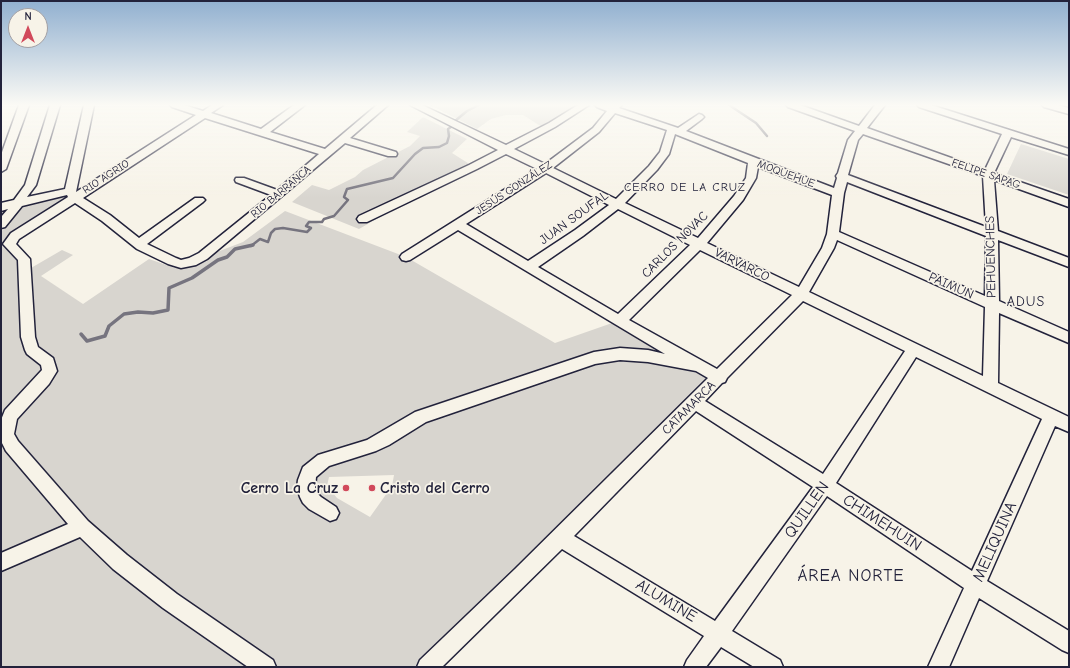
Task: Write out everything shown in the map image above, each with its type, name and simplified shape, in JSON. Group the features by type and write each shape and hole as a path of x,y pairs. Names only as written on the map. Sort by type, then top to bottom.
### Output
{"street":[{"path":"1,169 13,136"},
{"path":"1,224 17,205 30,185 45,136"},
{"path":"72,194 83,136"},
{"name":"RIO AGRIO","path":"82,527 12,446 6,435 7,425 11,415 44,380 50,371 48,362 32,350 28,337 24,259 9,244 15,236 72,194 166,136"},
{"path":"272,136 326,153"},
{"name":"RIO BARRANCA","path":"139,244 172,261 181,264 192,262 203,256 346,136"},
{"name":"VARVARCO","path":"478,136 1069,425"},
{"path":"363,219 473,167 530,136"},
{"name":"JESÚS GONZÁLEZ","path":"406,257 544,169 588,136"},
{"name":"JUAN SOUFAL","path":"528,267 579,233 617,204 653,168 673,136"},
{"name":"MOQUEHUE","path":"689,136 838,193"},
{"name":"CATAMARCA","path":"427,667 522,576 559,536 720,378 801,294 828,248 833,234 841,176 856,136"},
{"name":"FELIPE SAPAG","path":"878,136 1069,203"},
{"name":"PEHUENCHES","path":"990,386 992,233 988,174 1006,136"},
{"path":"1021,136 1069,152"},
{"path":"343,139 392,154"},
{"name":"CARLOS NOVAC","path":"619,320 699,244 739,198 750,178 754,162"},
{"path":"841,176 1069,263"},
{"path":"240,180 279,194"},
{"path":"1,207 72,194 139,244 199,200"},
{"path":"457,224 528,267 720,378"},
{"name":"PAIMUN","path":"833,234 1069,338"},
{"name":"QUILLEN","path":"694,667 720,633 825,485 914,349"},
{"path":"330,513 309,497 306,488 306,480 309,472 324,460 370,446 389,437 421,417 594,358 606,356 642,355 698,366"},
{"name":"CHIMEHUIN","path":"695,402 825,485 976,585 1069,643"},
{"name":"MELIQUINA","path":"938,667 1051,416"},
{"path":"1,562 82,527 120,562 170,601 266,667"},
{"name":"ALUMINE","path":"559,536 720,633 773,667"}],"shaded area":[{"path":"420,136 461,136 467,139 452,153 471,165 359,229 292,202 312,185 329,190 355,177 363,170 410,146"},
{"path":"1021,144 1069,159 1069,195 1007,174"},
{"path":"65,195 63,209 23,235 16,244 16,247 26,253 29,258 31,268 62,250 73,255 41,276 83,304 149,259 175,268 191,267 217,252 243,242 285,211 406,257 555,343 615,322 714,378 417,667 1,667 1,232 22,206","holes":["394,475 392,486 370,517 337,498 327,486 329,477"]}],"waterway":[{"path":"252,245 260,239 268,242 271,233 275,229 283,228 307,232 311,228 306,226 309,222 322,222 324,219 334,216 348,200 344,197 347,189 393,178 415,154 423,148 439,147 447,143 449,136"},
{"path":"81,334 87,341 105,336 109,326 124,314 138,312 153,313 168,310 169,288 192,278 218,260 227,257 235,249 252,245"}],"place":[{"name":"Cerro La Cruz","path":"346,488"},
{"name":"Cristo del Cerro","path":"372,488"}],"district":[{"name":"CERRO DE LA CRUZ","path":"685,188"},
{"name":"ADUS","path":"1026,302"},
{"name":"ÁREA NORTE","path":"851,576"}]}
